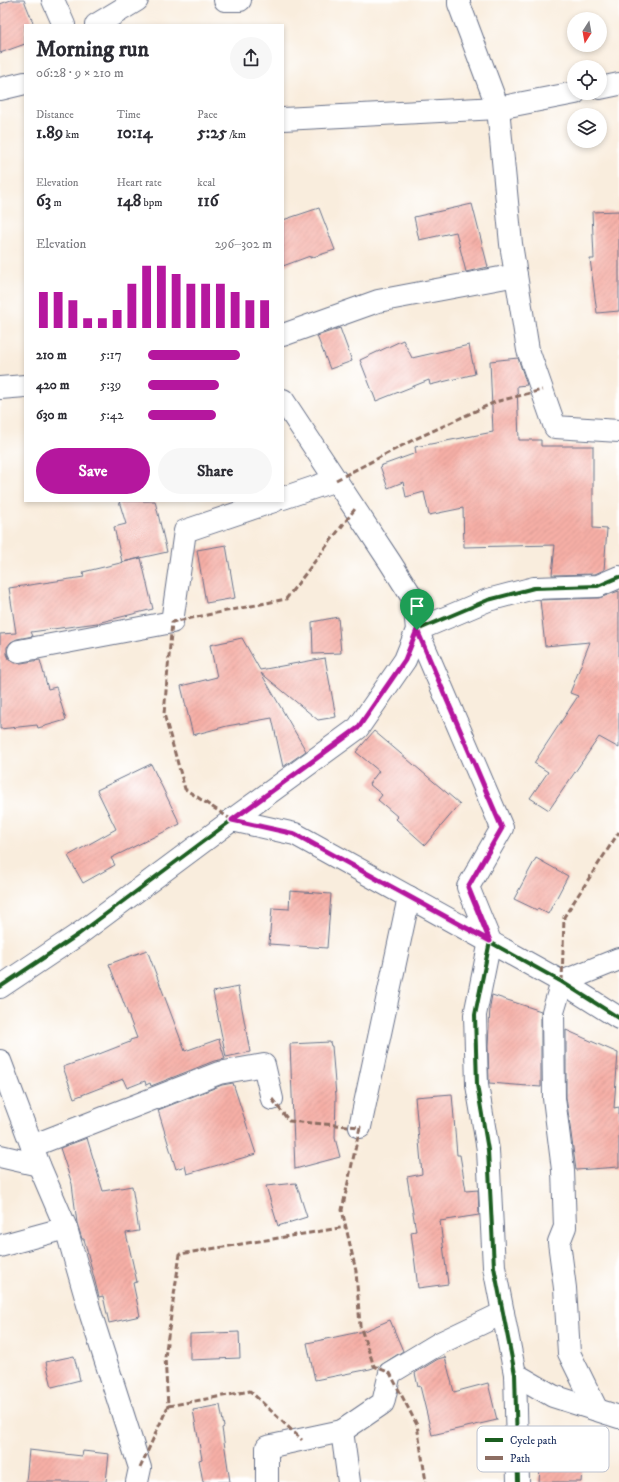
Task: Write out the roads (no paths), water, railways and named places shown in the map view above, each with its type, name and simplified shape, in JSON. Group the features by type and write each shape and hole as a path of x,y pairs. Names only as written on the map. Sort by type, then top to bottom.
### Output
{"street":[{"path":"53,0 64,24"},
{"path":"98,24 137,0"},
{"path":"225,0 240,0"},
{"path":"459,0 498,108 511,244 528,350 555,427 619,431"},
{"path":"0,89 24,83"},
{"path":"607,87 619,84"},
{"path":"284,119 498,108 567,95"},
{"path":"284,335 378,301 516,275"},
{"path":"0,388 24,386"},
{"path":"284,402 414,600 417,630 502,828 468,887 490,941 475,1014 476,1085 488,1150 494,1267 515,1374 516,1426"},
{"path":"284,498 336,480"},
{"path":"19,651 172,622 186,531 271,502"},
{"path":"0,987 79,934 358,728 405,660 417,630 495,598 534,588 598,586 619,577"},
{"path":"232,820 295,834 490,941 562,982 619,1018"},
{"path":"360,1128 409,897"},
{"path":"562,982 619,959"},
{"path":"562,982 553,1012 554,1098 563,1170 565,1227 559,1242 565,1288 569,1353 597,1410"},
{"path":"0,1061 35,1155 66,1228 140,1468 137,1482"},
{"path":"0,1156 35,1155 218,1073 264,1065 272,1099"},
{"path":"0,1246 66,1228"},
{"path":"267,1482 266,1447 342,1431 383,1403 390,1373 440,1342 503,1312"},
{"path":"515,1374 553,1396 619,1417"},
{"path":"342,1431 350,1482"},
{"path":"518,1472 518,1482"}]}
